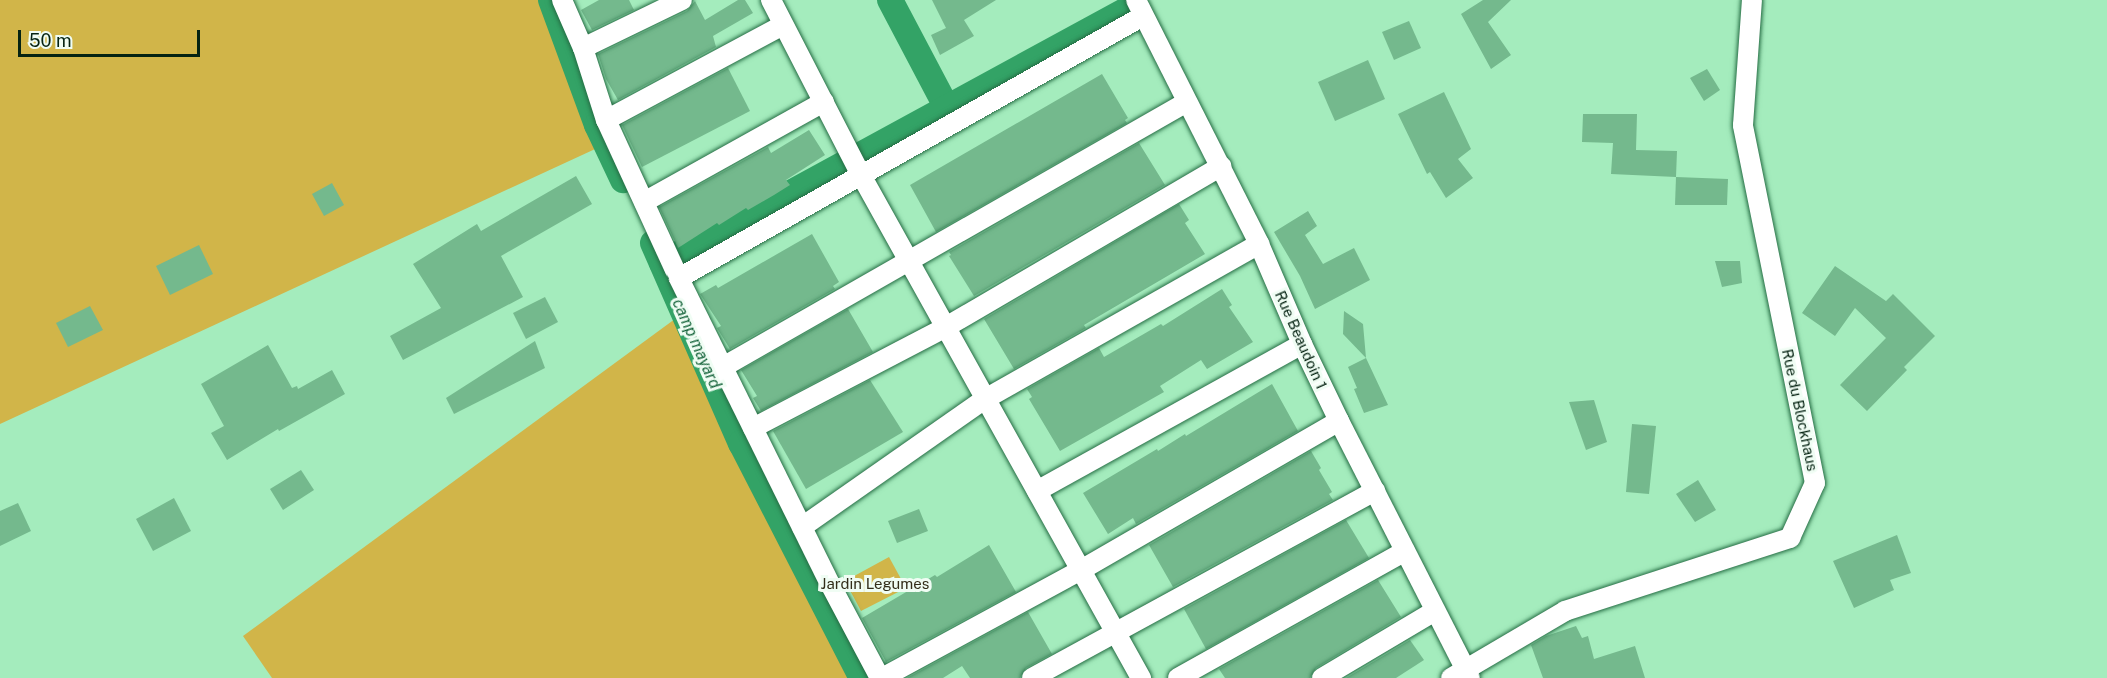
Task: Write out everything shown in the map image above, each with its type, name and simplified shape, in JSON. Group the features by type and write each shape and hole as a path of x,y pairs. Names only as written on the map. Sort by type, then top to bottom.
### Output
{"street":[{"path":"562,0 583,48 606,120 672,261"},
{"path":"583,48 682,0"},
{"path":"771,0 856,165 1141,678"},
{"name":"Rue du Blockhaus","path":"1462,675 1564,611 1790,538 1815,483 1743,125 1752,0"},
{"path":"1139,8 856,165 679,278 802,527 881,678 1081,570 1340,421"},
{"name":"Rue Beaudoin 1","path":"1139,8 1259,244 1302,344 1436,611 1462,675"},
{"path":"606,120 783,25"},
{"path":"644,202 824,102"},
{"path":"723,367 1187,102"},
{"path":"753,428 946,327 1221,166"},
{"path":"802,527 985,399 1259,244"},
{"path":"1037,491 1302,344"},
{"path":"1032,678 1375,491"},
{"path":"1178,678 1405,551"},
{"path":"1323,678 1436,611"}],"green space":[{"path":"0,0 545,0 606,144 0,424"},
{"path":"679,316 868,678 272,678 243,636"},
{"name":"Jardin Legumes","path":"889,557 906,588 861,611 845,581"}],"building":[{"path":"599,0 629,0 634,10 592,30 581,10"},
{"path":"738,0 745,0 753,13 713,36 716,47 618,100 606,79 598,54 687,11 695,1 705,20"},
{"path":"932,0 996,0 964,20 974,36 940,55 931,35 946,28"},
{"path":"1483,0 1511,0 1488,22 1511,55 1491,69 1461,14"},
{"path":"1409,21 1421,48 1394,60 1382,32"},
{"path":"1368,60 1385,99 1335,121 1318,82"},
{"path":"728,68 750,111 642,167 622,125"},
{"path":"1707,69 1720,90 1704,101 1690,78"},
{"path":"1102,74 1128,118 1125,120 1127,123 936,232 910,185"},
{"path":"1444,92 1471,149 1458,159 1473,178 1446,198 1430,172 1427,174 1398,114"},
{"path":"1583,114 1637,114 1636,150 1677,151 1676,177 1611,174 1613,143 1582,142"},
{"path":"809,130 825,155 786,180 790,185 748,210 746,208 719,225 717,223 678,248 659,207 768,147 771,153"},
{"path":"1139,143 1165,185 974,296 949,256 951,255 949,252"},
{"path":"576,176 592,204 501,256 523,297 403,360 390,336 441,308 413,264 477,224 481,231"},
{"path":"1676,177 1728,179 1727,205 1675,205"},
{"path":"332,183 344,205 324,216 312,194"},
{"path":"1179,204 1189,220 1185,223 1205,254 1084,325 1086,328 1014,369 984,319"},
{"path":"1308,211 1317,226 1305,235 1323,264 1354,248 1370,280 1315,309 1300,276 1274,232"},
{"path":"812,234 839,282 833,286 835,289 730,349 717,328 721,326 700,294 716,285 718,288"},
{"path":"199,245 213,274 170,295 156,266"},
{"path":"1715,261 1740,261 1742,283 1722,287"},
{"path":"1835,266 1886,301 1893,294 1935,336 1904,367 1907,370 1867,411 1840,385 1886,338 1855,308 1835,336 1802,313"},
{"path":"1222,289 1232,305 1229,307 1253,342 1207,369 1201,360 1160,386 1164,392 1060,451 1029,399 1032,397 1027,389 1099,348 1104,357 1161,324 1163,326"},
{"path":"545,297 558,322 526,339 513,313"},
{"path":"90,306 103,330 68,347 56,323"},
{"path":"848,309 873,352 761,411 753,398 757,396 741,370"},
{"path":"1344,311 1363,324 1366,358 1343,334"},
{"path":"535,341 545,368 454,414 446,398"},
{"path":"268,345 292,388 297,386 298,389 332,370 345,394 279,431 278,429 227,460 211,433 224,426 201,384"},
{"path":"1366,358 1388,405 1364,413 1348,367"},
{"path":"870,380 903,432 806,489 773,431"},
{"path":"1272,384 1298,431 1136,524 1133,518 1108,534 1083,493 1157,449 1158,451 1185,434 1186,436"},
{"path":"1594,400 1607,442 1586,450 1569,402"},
{"path":"1632,424 1656,426 1649,494 1626,492"},
{"path":"1311,451 1332,492 1329,494 1333,500 1173,587 1149,545"},
{"path":"301,470 314,490 283,510 270,489"},
{"path":"1698,480 1716,510 1695,522 1676,494"},
{"path":"174,498 191,531 153,551 136,519"},
{"path":"18,503 31,531 0,546 0,511"},
{"path":"919,509 928,531 897,543 888,521"},
{"path":"1346,520 1369,558 1206,649 1184,609"},
{"path":"1897,535 1911,573 1890,580 1894,590 1854,608 1833,561"},
{"path":"989,545 1016,592 886,662 862,618 935,575 937,577"},
{"path":"1378,580 1401,617 1316,668 1310,678 1225,678 1219,669"},
{"path":"1028,612 1052,654 1026,668 1020,678 970,678 962,666 943,678 907,678"},
{"path":"1576,626 1582,638 1588,636 1594,659 1635,646 1645,678 1543,678 1531,645 1546,636"},
{"path":"1410,640 1424,660 1396,678 1346,678"}],"waterway":[{"name":"camp mayard","path":"551,0 597,125 623,180"},
{"path":"890,0 947,108"},
{"path":"662,263 1132,7"},
{"name":"camp mayard","path":"653,243 741,443 862,678"}]}
